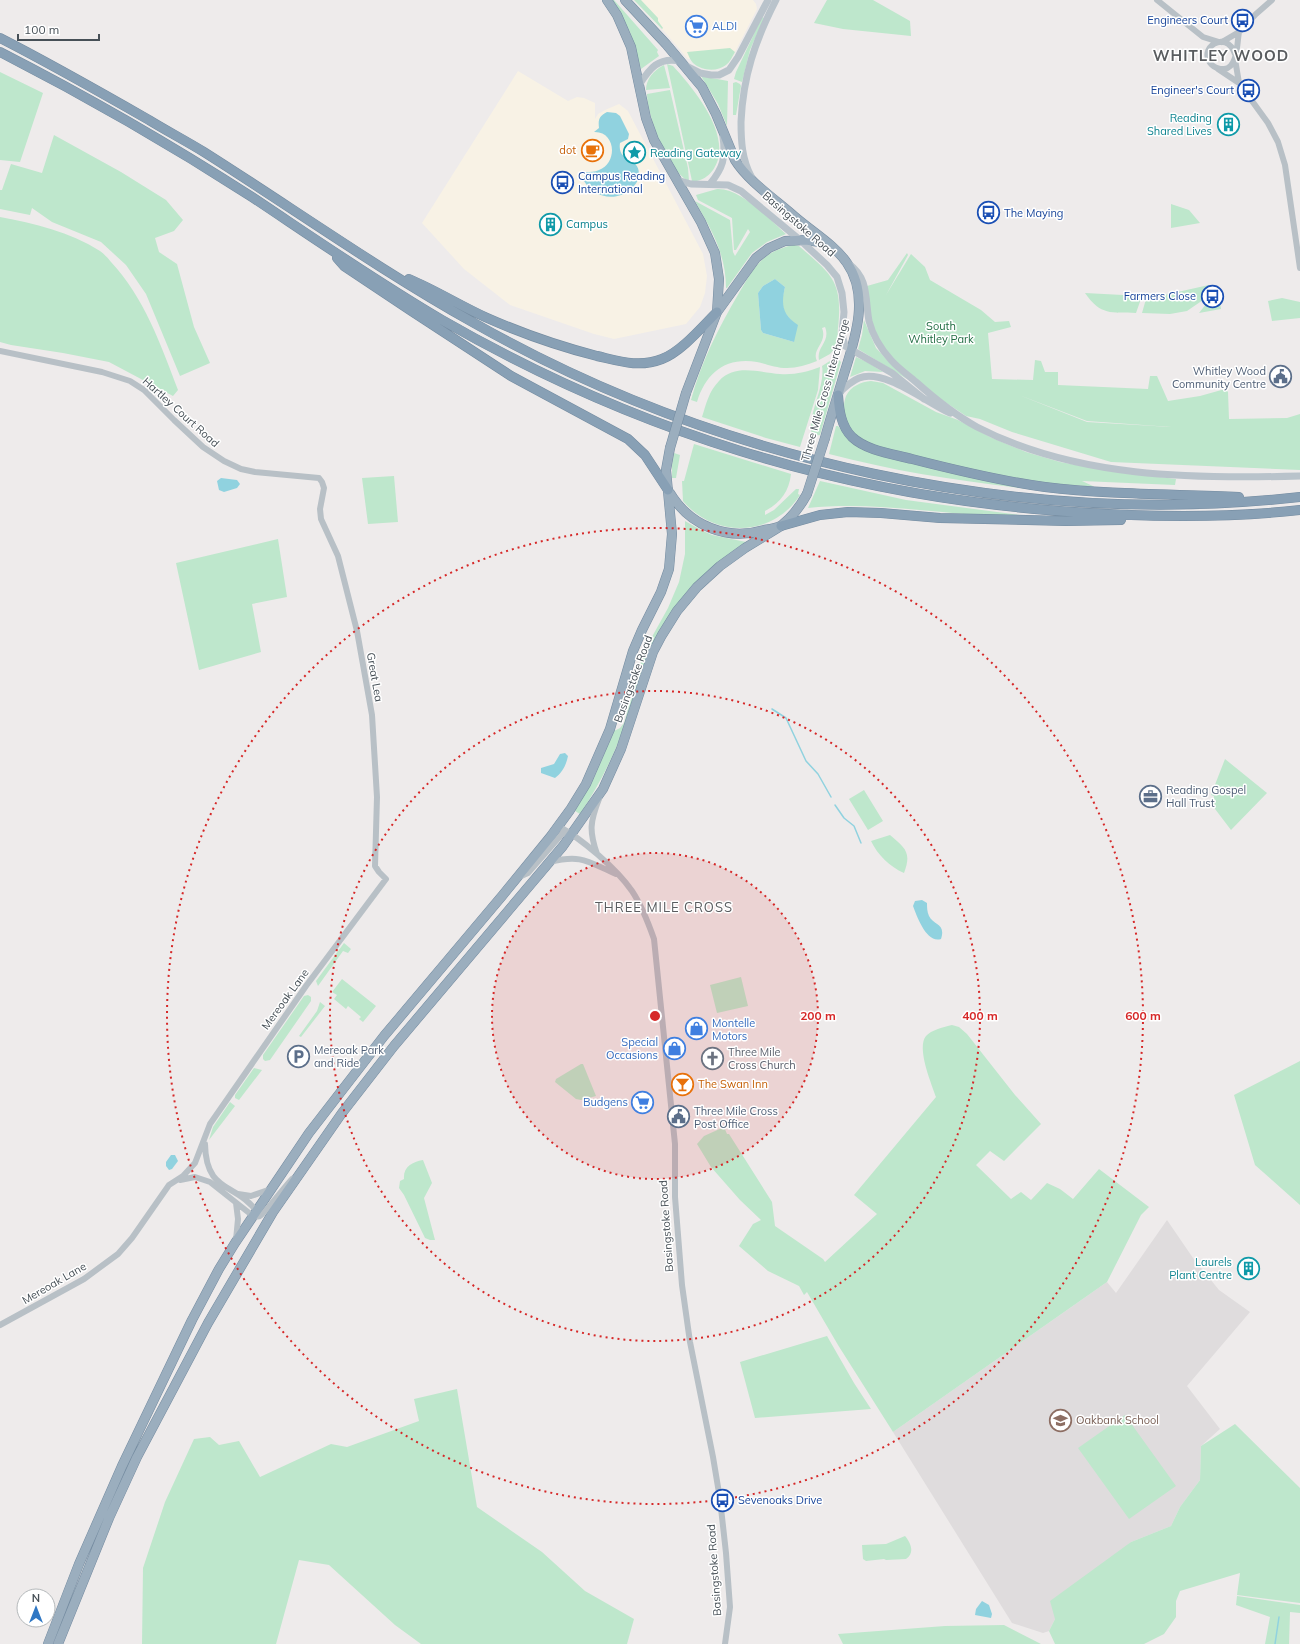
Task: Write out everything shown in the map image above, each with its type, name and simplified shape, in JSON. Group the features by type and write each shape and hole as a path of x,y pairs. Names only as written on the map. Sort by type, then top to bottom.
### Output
{"highway":[{"path":"607,0 617,15 631,47 649,126 657,145 701,222 715,253 719,279 716,312 686,393 670,448 666,470 668,490"},
{"name":"Basingstoke Road","path":"625,0 698,81 707,96 735,160 754,181 827,244"},
{"path":"0,38 201,150 384,268 478,326 542,359 600,386 703,426 773,449 832,464 942,486 1007,495 1073,501 1163,504 1230,502 1300,497"},
{"path":"0,52 168,146 251,197 323,245 440,319 509,356 596,398 698,438 784,465 873,486 941,498 1030,509 1128,516 1233,515 1300,510"},
{"path":"384,268 429,288 484,316 529,335 584,353 629,364 652,362 673,354 716,312 760,254 778,243 800,240 827,244"},
{"name":"Three Mile Cross Interchange","path":"781,526 798,508 807,494 838,394 848,347 858,319 858,299 854,280 846,261 827,244"},
{"path":"323,245 344,266 476,354 550,398 628,439 644,455 686,514 702,524 717,530 730,534 746,534 820,515 848,512 881,513 936,518 1106,522 1162,516"},
{"path":"838,394 840,414 843,424 858,442 874,449 944,467 1045,487 1138,494 1285,499"},
{"name":"Basingstoke Road","path":"558,826 586,784 599,757 610,729 633,651 664,585 669,569 672,546 672,524 668,490"},
{"name":"Basingstoke Road","path":"572,834 603,789 624,742 654,652 670,621 697,587 716,569 740,551 781,526"},
{"path":"48,1644 79,1564 122,1466 192,1320 235,1243 257,1214 271,1189 309,1133 384,1036 517,878 558,826"},
{"path":"58,1644 109,1518 137,1457 208,1323 263,1228 346,1108 394,1046 572,834"}],"main road":[{"path":"639,85 647,73 659,62 668,60 682,63 700,73 711,75 719,75 729,70 738,57 768,0"},
{"name":"Basingstoke Road","path":"754,181 746,166 741,145 744,84 754,48 776,0"},
{"path":"710,184 718,174 724,160 722,129"},
{"name":"Basingstoke Road","path":"677,180 691,184 728,185 741,191 800,240 832,270 837,277 844,303 842,334 848,347"},
{"path":"846,261 860,275 866,293 871,327 874,337 882,350 899,368 925,390 963,418"},
{"path":"848,347 884,367 924,399"},
{"path":"838,394 859,378 874,376 885,379 992,434 1028,448 1059,457 1101,466 1136,471 1203,476 1300,476"}],"street":[{"path":"1157,0 1203,37 1232,47 1235,56 1239,83"},
{"path":"1209,49 1213,44 1239,32 1272,0"},
{"path":"1218,68 1226,69 1232,65 1239,32"},
{"path":"1203,37 1209,49 1209,61 1213,66 1239,83 1268,123 1278,142 1284,165 1300,268"},
{"name":"Hartley Court Road","path":"0,351 102,372 130,381 144,390 203,447 224,461 241,469 290,477 319,478 322,482"},
{"name":"Great Lea","path":"322,482 324,488 320,509 321,519 338,556 356,631 372,715 377,785 375,866 386,879"},
{"path":"598,854 592,836 591,823 603,789"},
{"name":"Basingstoke Road","path":"558,826 572,834 598,854 631,890 648,921 656,947 675,1144 675,1197 682,1285 690,1342 710,1438 720,1499 725,1547 730,1607 726,1644"},
{"path":"517,878 528,873 562,834 572,834"},
{"path":"549,862 579,858 617,874"},
{"name":"Mereoak Lane","path":"0,1325 84,1279 118,1254 132,1238 169,1186 177,1181 194,1165 210,1124 306,986 386,879"},
{"name":"Mereoak Lane","path":"206,1134 206,1155 208,1168"},
{"path":"195,1177 192,1172 194,1165 201,1162 208,1168 216,1179 235,1193 257,1214 263,1228"},
{"path":"257,1214 305,1166"},
{"path":"202,1178 206,1177 208,1168"},
{"path":"177,1181 195,1177 202,1178 217,1186 236,1203 257,1214"},
{"path":"235,1193 251,1196 271,1189"},
{"path":"235,1243 238,1219 236,1203"}],"shaded area":[{"path":"634,0 753,0 757,9 732,58 688,59"},
{"path":"518,71 568,101 577,97 584,98 595,103 595,119 598,114 619,104 628,111 703,254 707,276 705,293 700,307 686,324 614,339 594,334 510,305 464,269 422,223"},
{"name":"Oakbank School","path":"1167,1220 1193,1258 1219,1290 1250,1312 1187,1386 1220,1429 1201,1446 1200,1480 1180,1507 1171,1526 1131,1542 1055,1619 1049,1631 1043,1633 1012,1623 893,1432 1107,1282 1116,1293"}],"green space":[{"path":"612,0 614,0 658,50 657,52 659,56 641,69 630,32"},
{"path":"634,0 641,0 658,18 658,21 663,28 662,29"},
{"path":"827,0 873,0 910,21 911,36 843,29 814,23"},
{"path":"762,17 764,18 750,50 742,82 734,79 736,72"},
{"path":"730,48 735,52 730,61 726,65 714,70 697,66 691,61 687,52"},
{"path":"667,64 673,66 691,87 701,101 716,129 719,143 718,157 711,173 698,181 692,181"},
{"path":"664,65 670,88 646,90 647,82 651,75"},
{"path":"0,72 43,93 20,162 0,160"},
{"path":"701,76 728,81 727,126 718,104"},
{"path":"736,82 741,86 736,115 733,115 733,83"},
{"path":"670,90 688,168 689,181 681,176 674,167 660,142 648,103 647,94"},
{"path":"54,135 121,172 166,200 183,220 174,231 155,238 159,252 177,264 194,327 210,363 180,376 146,294 126,265 101,242 52,222 32,208 30,215 0,209 0,190 2,190 11,164 42,173"},
{"path":"717,189 726,190 745,199 786,234 767,242 752,253 727,288 723,264 716,242 695,201 730,220 733,252 735,256 750,232 748,229 736,250 734,250 732,218 698,200 696,195"},
{"path":"1171,204 1189,210 1200,223 1171,228"},
{"path":"0,217 39,225 64,233 88,244 100,251 107,258 133,290 150,322 178,390 173,396 109,362 0,342"},
{"path":"790,246 799,246 820,264 833,280 839,299 837,346 830,354 819,360 820,351 826,337 825,327 822,328 823,338 816,353 817,361 791,368 783,368 757,362 735,362 718,369 706,383 697,402 691,400 711,345 724,319 750,275 756,266 766,256","holes":["775,279 785,287 782,300 784,312 792,321 794,342 763,333 761,330 758,293 763,286"]},
{"name":"South Whitley Park","path":"907,253 908,255 886,295 911,254 925,267 930,280 981,310 995,322 1009,321 1011,327 988,333 992,379 1033,380 1035,360 1041,361 1045,372 1058,372 1058,385 1148,389 1150,376 1157,376 1168,401 1200,396 1225,389 1228,392 1229,419 1287,418 1300,414 1300,470 1111,462 1012,432 980,419 966,416 933,394 884,351 870,321 867,286 888,280","holes":["1019,395 1087,421 1171,427 1087,422"]},
{"path":"1209,285 1203,300 1187,311 1170,314 1142,313 1146,299"},
{"path":"1218,289 1221,309 1199,313"},
{"path":"1085,293 1142,296 1136,313 1120,313 1107,311 1096,306"},
{"path":"1282,298 1300,302 1300,318 1272,321 1268,301"},
{"path":"864,320 876,348 907,379 858,349"},
{"path":"836,357 841,362 820,435 813,436 811,421 821,384 822,366"},
{"path":"856,357 883,372 865,371 850,377"},
{"path":"820,367 818,390 800,447 766,438 702,417 708,398 713,389 725,375 733,372 748,370 780,374 795,374"},
{"path":"871,381 883,383 936,412 958,420 990,437 1026,452 1060,462 1104,470 1176,479 1175,485 1082,481 1095,487 1047,483 924,459 869,444 855,435 849,427 845,417 844,406 846,396 853,387 864,382"},
{"path":"836,426 838,426 852,442 1037,490 932,476 829,454"},
{"path":"694,444 791,474 786,492 779,501 765,511 765,515 774,510 796,489 799,489 798,494 800,495 789,509 775,519 760,525 743,528 727,527 711,522 696,513 683,501 682,481 684,481"},
{"path":"674,453 680,455 676,478 672,478 672,465"},
{"path":"394,476 398,522 368,524 362,478"},
{"path":"820,481 906,500 1027,516 996,516 851,506 808,508"},
{"path":"685,521 712,535 746,542 716,564 689,590 677,604 657,635 645,661 620,739 599,783 580,814 575,811 594,778 614,731 620,728 624,723 641,662 648,644 668,608 679,582 685,554"},
{"path":"278,539 287,597 252,604 261,652 199,670 176,563"},
{"path":"1225,759 1267,793 1231,830 1212,805 1214,796 1211,795"},
{"path":"864,790 883,821 868,830 849,799"},
{"path":"890,835 900,843 906,851 907,860 904,873 884,860 871,841"},
{"path":"344,943 351,949 348,953 343,951 318,986 316,981"},
{"path":"741,977 748,1006 717,1013 710,985"},
{"path":"342,979 376,1006 363,1022 359,1019 361,1017 348,1006 346,1009 334,999 337,995 332,992"},
{"path":"308,995 311,997 311,1001 270,1060 265,1061 263,1059 263,1055 304,996"},
{"path":"320,1002 325,1006 301,1037 299,1036 317,1011"},
{"path":"952,1025 959,1027 967,1034 1015,1095 1041,1124 1004,1161 990,1151 976,1165 1011,1199 1021,1192 1031,1200 1047,1183 1060,1189 1073,1199 1099,1169 1149,1207 1141,1215 1107,1282 893,1432 838,1345 807,1292 804,1295 799,1286 768,1271 739,1246 753,1224 761,1220 740,1200 711,1167 697,1144 704,1136 724,1127 727,1134 729,1134 772,1202 775,1226 823,1259 825,1262 877,1214 854,1195 936,1097 928,1076 923,1042 926,1036 931,1032"},
{"path":"1300,1061 1300,1205 1255,1165 1234,1095"},
{"path":"583,1064 596,1096 581,1100 576,1099 555,1082 556,1079"},
{"path":"254,1068 262,1070 239,1100 235,1098 235,1095"},
{"path":"230,1102 235,1106 209,1140 213,1127"},
{"path":"423,1160 432,1183 424,1198 435,1240 425,1238 404,1195 399,1188 400,1181 404,1179 407,1168 415,1162"},
{"path":"827,1336 871,1409 755,1418 740,1362"},
{"path":"457,1389 477,1507 542,1552 585,1591 634,1619 627,1644 421,1644 395,1625 329,1565 299,1560 276,1644 142,1644 143,1568 165,1502 194,1439 210,1437 219,1445 239,1441 260,1477 331,1444 347,1447 419,1421 414,1399"},
{"path":"1125,1415 1176,1486 1129,1519 1078,1448"},
{"path":"1235,1424 1300,1488 1300,1603 1237,1595 1240,1573 1180,1591 1176,1601 1176,1617 1164,1634 1144,1644 1055,1644 1049,1631 1055,1619 1050,1601 1131,1542 1171,1526 1180,1507 1200,1480 1201,1446"},
{"path":"905,1536 911,1548 909,1557 906,1559 866,1561 863,1559 862,1545 886,1544"},
{"path":"1237,1596 1300,1605 1300,1613 1290,1612 1289,1644 1265,1644 1270,1617 1236,1605"},
{"path":"1004,1625 1041,1644 843,1644 838,1634 945,1626"}],"water":[{"path":"607,112 616,113 620,116 629,134 628,139 620,143 620,149 625,157 636,164 639,174 637,182 632,188 626,193 612,197 592,191 583,179 586,172 594,172 605,166 612,155 612,148 607,137 601,133 594,132 599,128 599,120 602,115"},
{"path":"775,279 785,287 783,304 786,313 798,325 794,342 763,333 761,330 758,293 763,286"},
{"path":"221,478 237,480 240,484 237,488 224,492 219,490 217,481"},
{"path":"565,753 568,756 564,768 558,776 555,778 541,773 541,768 554,764 560,754"},
{"path":"922,900 927,903 928,913 931,919 941,927 941,939 931,938 920,923 913,906 915,901"},
{"path":"171,1155 175,1155 178,1161 172,1169 169,1170 166,1166 166,1162"},
{"path":"982,1601 989,1605 992,1614 991,1618 975,1615 976,1609"}],"waterway":[{"path":"772,709 786,718 806,761 818,774 831,797"},
{"path":"835,805 844,818 854,826 861,843"},
{"path":"1275,1644 1279,1617"}],"place":[{"name":"Engineers Court","path":"1243,20"},
{"name":"ALDI","path":"697,26"},
{"name":"Engineer's Court","path":"1249,90"},
{"name":"Reading Shared Lives","path":"1228,124"},
{"name":"dot","path":"592,150"},
{"name":"Reading Gateway","path":"634,153"},
{"name":"Campus Reading International","path":"562,182"},
{"name":"The Maying","path":"989,213"},
{"name":"Campus","path":"551,224"},
{"name":"Farmers Close","path":"1212,296"},
{"name":"Whitley Wood Community Centre","path":"1281,377"},
{"name":"Reading Gospel Hall Trust","path":"1151,796"},
{"name":"Montelle Motors","path":"696,1029"},
{"name":"Special Occasions","path":"674,1048"},
{"name":"Mereoak Park and Ride","path":"299,1056"},
{"name":"Three Mile Cross Church","path":"712,1058"},
{"name":"The Swan Inn","path":"682,1084"},
{"name":"Budgens","path":"643,1102"},
{"name":"Three Mile Cross Post Office","path":"679,1117"},
{"name":"Laurels Plant Centre","path":"1248,1268"},
{"name":"Oakbank School","path":"1061,1420"},
{"name":"Sevenoaks Drive","path":"723,1500"}],"district":[{"name":"WHITLEY WOOD","path":"1221,56"},
{"name":"THREE MILE CROSS","path":"664,907"}]}
